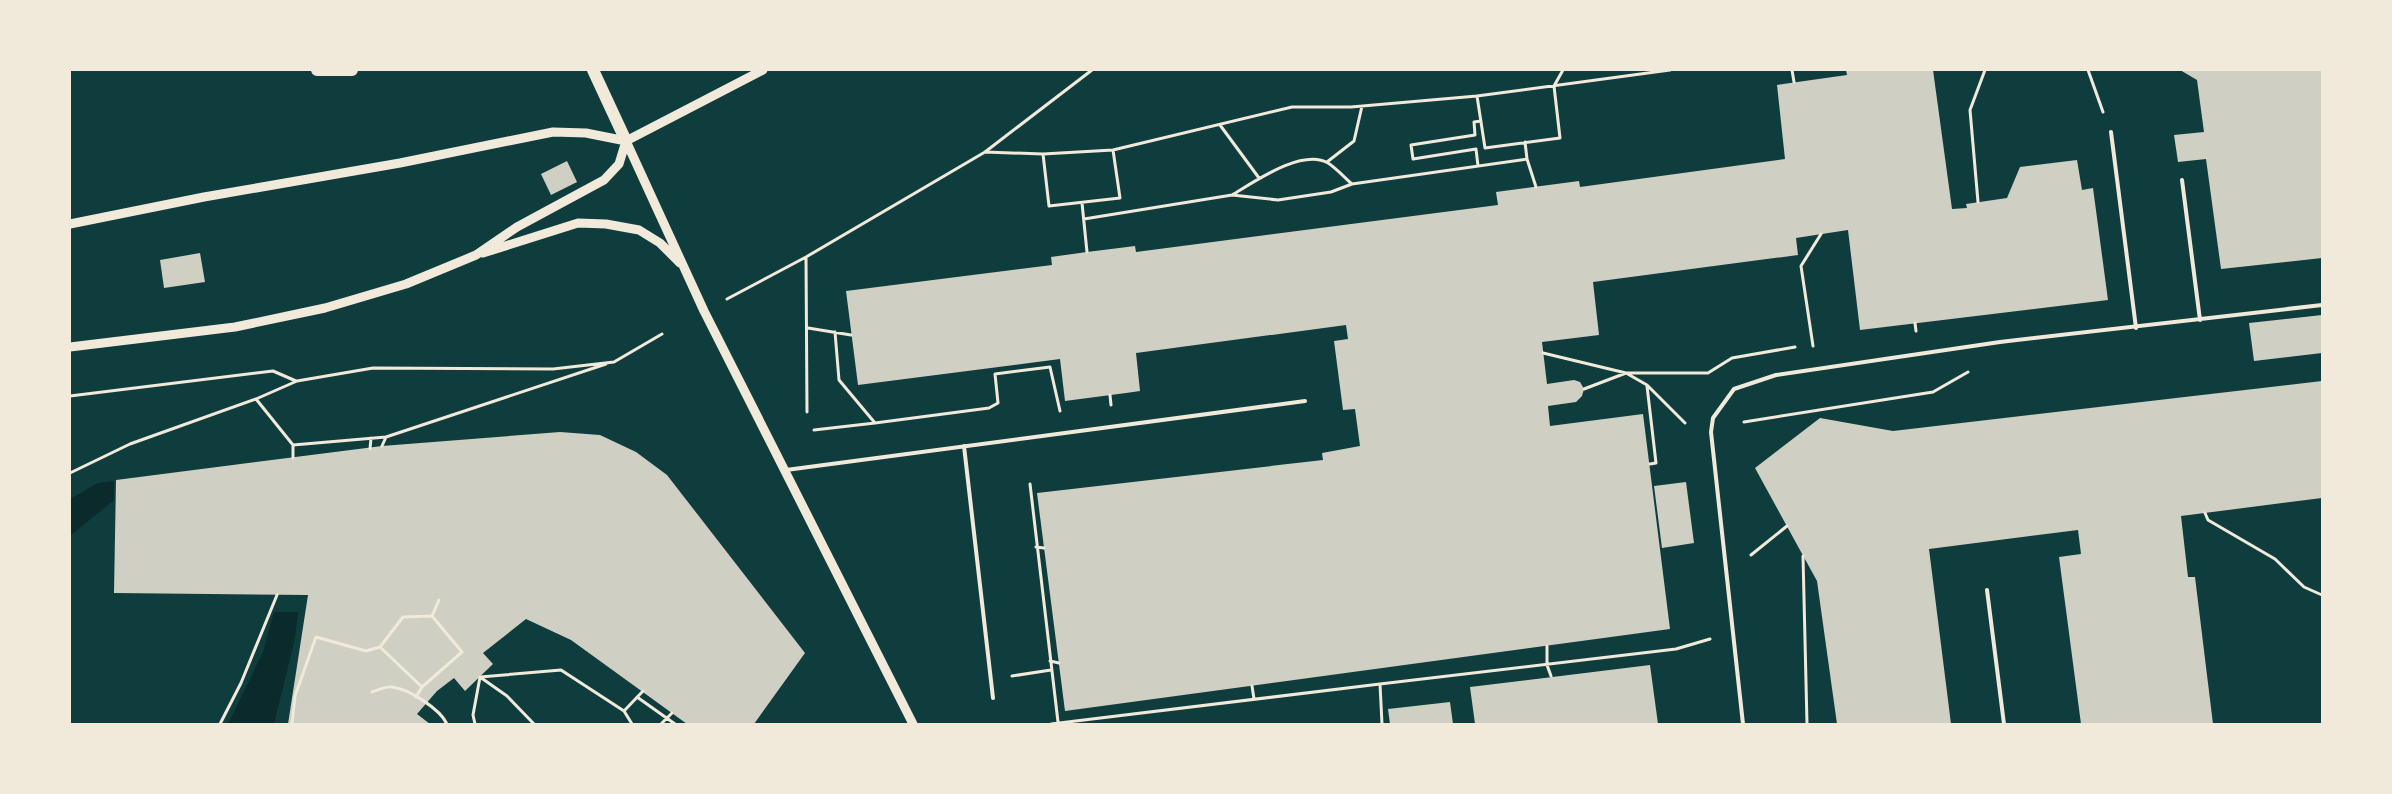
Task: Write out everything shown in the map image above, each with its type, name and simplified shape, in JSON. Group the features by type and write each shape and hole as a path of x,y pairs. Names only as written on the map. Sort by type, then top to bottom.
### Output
{"main road":[{"path":"317,70 352,70"},
{"path":"593,70 626,141"}],"street":[{"path":"70,224 204,197 400,163 553,132 586,133 626,141 763,70"},
{"path":"476,256 517,227 604,180 619,164 626,141"},
{"path":"626,141 704,311 913,724"},
{"path":"70,346 235,327 325,308 406,284 476,256 578,222 606,224 639,230 660,244 685,269"}],"lane":[{"path":"2111,132 2136,328"},
{"path":"2182,180 2200,320"},
{"path":"1743,724 1711,432 1713,418 1734,389 1776,376 2000,342 2136,328 2322,305"},
{"path":"786,470 1305,401"},
{"path":"964,446 993,698"},
{"path":"1987,590 2004,724"}],"path":[{"path":"724,301 806,257 985,152 1092,70"},
{"path":"1477,96 1485,148 1560,138 1554,86 1563,70"},
{"path":"985,152 1043,154 1113,150 1292,107 1362,106 1477,96 1670,70"},
{"path":"1792,70 1794,82"},
{"path":"1978,202 1970,110 1986,70"},
{"path":"2088,70 2111,132"},
{"path":"1327,162 1354,141 1362,106"},
{"path":"1478,166 1476,149 1413,159 1411,145 1475,135 1474,122 1481,121"},
{"path":"1220,124 1259,178"},
{"path":"1525,142 1527,159 1536,187"},
{"path":"1043,154 1049,206 1120,198 1113,150"},
{"path":"1084,219 1232,195 1278,200 1331,192 1352,184 1527,159"},
{"path":"1232,195 1259,178 1301,160 1327,162 1352,184"},
{"path":"1082,203 1087,252"},
{"path":"1821,234 1801,266 1812,346 1821,345"},
{"path":"806,257 808,328 807,412"},
{"path":"808,328 851,335"},
{"path":"835,332 839,380 875,423"},
{"path":"293,445 386,437 614,362 662,334"},
{"path":"1543,353 1626,373 1708,372"},
{"path":"70,473 130,444 256,399 297,381 373,368 553,369 614,362"},
{"path":"814,430 989,408 998,403 995,374 1050,367 1059,411 1068,410"},
{"path":"70,396 273,371 297,381"},
{"path":"1744,422 1933,392 1968,372"},
{"path":"1626,373 1647,385 1685,423"},
{"path":"1584,389 1626,373"},
{"path":"1647,385 1656,463 1650,464"},
{"path":"1102,406 1111,405 1110,395"},
{"path":"256,399 293,445 293,458"},
{"path":"382,446 386,437"},
{"path":"370,448 371,438"},
{"path":"1030,484 1036,548 1058,722"},
{"path":"2205,513 2208,520 2275,559 2304,587 2322,595"},
{"path":"1751,555 1787,526"},
{"path":"1036,548 1044,548"},
{"path":"1804,556 1807,724"},
{"path":"220,724 241,683 276,594"},
{"path":"432,616 439,600"},
{"path":"292,724 295,696 316,637 366,651 380,647 403,616 432,616"},
{"path":"416,697 422,687 462,652 432,616"},
{"path":"1051,724 1676,650 1712,639"},
{"path":"1547,646 1547,665 1551,676"},
{"path":"380,647 422,687"},
{"path":"1050,661 1059,663"},
{"path":"480,677 561,670 624,711 632,724"},
{"path":"1040,672 1051,670"},
{"path":"475,724 473,715 480,677"},
{"path":"480,677 507,696 534,724"},
{"path":"1380,684 1382,724"},
{"path":"1252,686 1254,699"},
{"path":"372,692 391,687 416,697 427,703 444,718 447,724"},
{"path":"624,711 642,691"},
{"path":"638,697 675,724"},
{"path":"661,724 672,713"}],"water":[{"path":"114,481 114,500 70,536 70,499 98,483"},
{"path":"274,612 298,612 295,638 274,724 228,724 263,652"}],"building":[{"path":"1846,70 1933,70 1952,209 1967,208 1966,204 2007,198 2020,167 2077,160 2082,190 2093,188 2108,300 1860,330 1848,230 1796,238 1798,255 1593,282 1599,335 1542,342 1547,384 1574,380 1580,382 1584,389 1582,396 1576,402 1548,406 1550,426 1643,414 1670,629 1065,711 1037,493 1323,460 1322,453 1360,446 1355,409 1343,410 1334,341 1348,339 1346,325 1136,353 1140,391 1065,401 1060,359 858,385 846,291 1052,265 1051,257 1087,252 1135,246 1136,252 1498,205 1496,192 1579,181 1580,187 1785,159 1777,85 1847,75"},
{"path":"2180,70 2322,70 2322,258 2221,269 2206,159 2178,162 2174,135 2204,132 2197,80"},
{"path":"567,161 577,182 551,195 541,174"},
{"path":"200,253 205,282 164,288 160,260"},
{"path":"2322,315 2322,353 2254,361 2249,323"},
{"path":"2322,381 2322,498 2181,516 2188,577 2195,577 2213,724 2081,724 2059,557 2081,554 2078,530 1929,549 1951,724 1837,724 1817,581 1755,468 1820,418 1893,431"},
{"path":"560,432 600,435 636,452 667,475 805,653 754,724 687,724 571,640 526,619 483,653 493,664 465,691 454,678 437,691 417,714 430,724 288,724 308,595 114,593 116,480 382,446"},
{"path":"1686,482 1694,543 1662,548 1654,486"},
{"path":"1650,665 1658,724 1475,724 1470,687"},
{"path":"1450,702 1453,724 1390,724 1388,709"}]}
